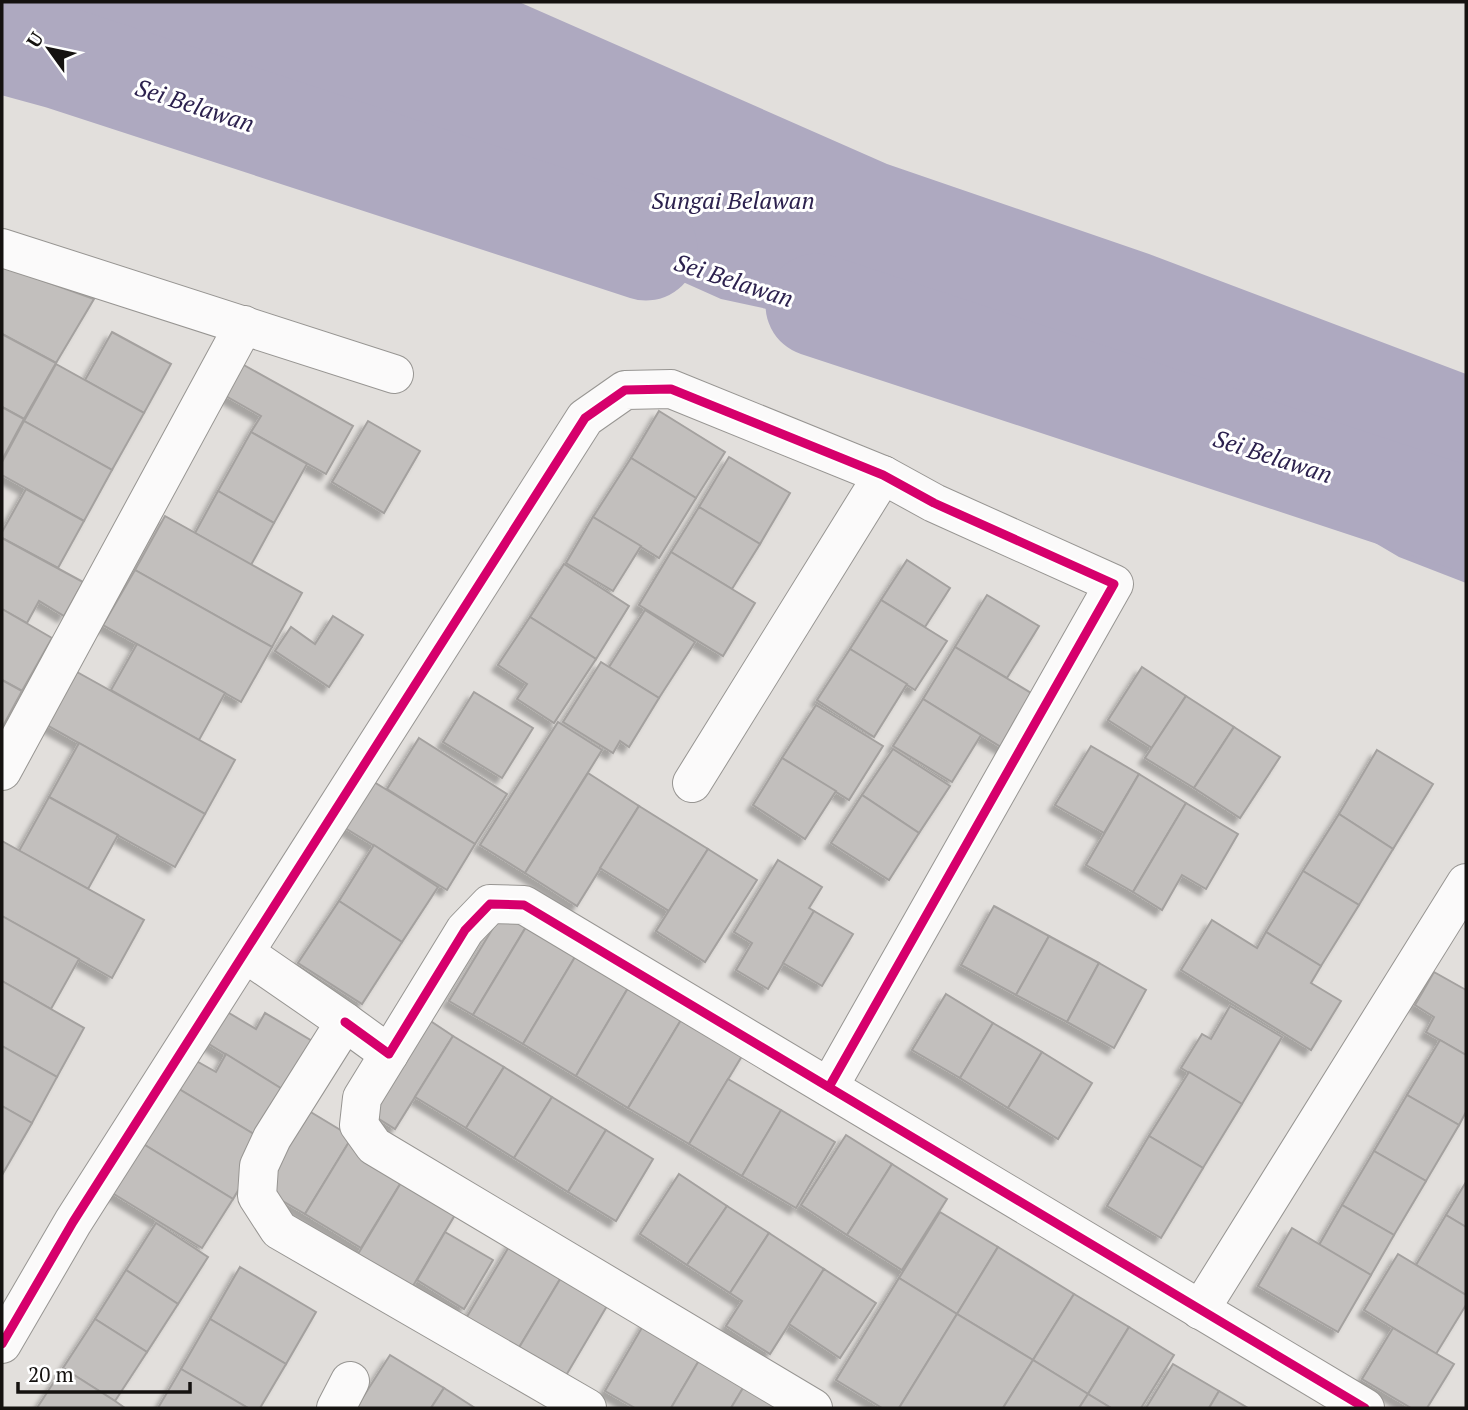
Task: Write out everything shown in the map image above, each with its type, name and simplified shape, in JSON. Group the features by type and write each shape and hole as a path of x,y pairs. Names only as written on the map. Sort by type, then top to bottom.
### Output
{"street":[{"path":"2,248 394,374"},
{"path":"2,771 244,325"},
{"path":"2,1344 73,1222 585,418 625,390 671,388 883,475 934,503 1114,584 829,1087"},
{"path":"692,783 883,475"},
{"path":"1200,1310 1466,883"},
{"path":"813,1408 374,1146 359,1125 362,1098 465,930 490,904 524,905 1366,1408"},
{"path":"246,953 389,1054"},
{"path":"345,1022 272,1139 259,1166 257,1196 279,1230 587,1408"}],"water":[{"name":"Sungai Belawan","path":"2,2 519,2 887,164 1149,254 1466,374 1466,583 1399,557 1177,426 998,359 721,299 439,173 2,67"}],"building":[{"path":"2,266 94,299 56,363 2,334"},
{"path":"112,332 171,364 144,413 85,380"},
{"path":"2,334 56,363 24,419 2,407"},
{"path":"56,364 144,413 112,470 24,421"},
{"path":"242,364 353,426 326,474 251,432 261,416 224,395"},
{"path":"2,407 24,419 2,460"},
{"path":"659,411 725,452 696,498 631,458"},
{"path":"24,421 112,470 84,521 2,475 2,462"},
{"path":"368,421 420,451 384,513 332,482"},
{"path":"251,432 307,464 274,523 218,491"},
{"path":"729,457 790,493 760,544 699,507"},
{"path":"631,458 696,498 659,558 593,517"},
{"path":"26,489 84,521 58,568 2,538 2,532"},
{"path":"218,491 274,523 251,565 195,533"},
{"path":"699,507 760,544 732,589 671,552"},
{"path":"165,516 302,593 272,647 135,570"},
{"path":"593,517 641,546 613,591 566,563"},
{"path":"2,538 83,582 64,616 39,601 27,623 2,609"},
{"path":"671,552 755,603 723,656 639,605"},
{"path":"907,560 950,588 925,627 881,600"},
{"path":"564,564 629,606 596,659 530,617"},
{"path":"135,570 272,647 241,702 103,625"},
{"path":"987,595 1039,626 1007,678 955,647"},
{"path":"881,600 947,641 915,690 850,649"},
{"path":"2,609 52,638 22,691 2,680"},
{"path":"645,610 695,642 659,698 609,667"},
{"path":"333,616 363,635 329,687 275,651 291,627 315,644"},
{"path":"530,617 596,659 554,723 517,699 527,684 498,665"},
{"path":"137,644 225,693 199,740 111,690"},
{"path":"955,647 1046,702 1014,755 923,699"},
{"path":"850,649 907,684 874,737 817,700"},
{"path":"601,662 659,698 629,747 620,741 613,753 563,722"},
{"path":"1142,667 1186,696 1152,748 1108,720"},
{"path":"77,672 235,760 205,814 47,725"},
{"path":"2,680 22,691 2,728"},
{"path":"474,692 533,728 502,778 443,742"},
{"path":"1186,696 1234,727 1194,788 1145,758"},
{"path":"923,699 981,735 952,782 893,746"},
{"path":"816,705 883,746 849,800 782,758"},
{"path":"558,722 602,750 525,873 480,845"},
{"path":"1234,727 1280,757 1240,818 1194,788"},
{"path":"419,738 507,794 475,844 387,789"},
{"path":"79,743 205,814 175,867 49,797"},
{"path":"1091,746 1139,774 1104,833 1055,805"},
{"path":"893,749 950,786 919,833 862,795"},
{"path":"1377,750 1433,784 1393,849 1339,814"},
{"path":"782,758 836,791 805,839 753,805"},
{"path":"588,773 639,806 577,906 525,873"},
{"path":"1139,774 1186,803 1133,892 1086,865"},
{"path":"374,782 475,844 447,890 345,828"},
{"path":"862,795 919,833 889,880 831,843"},
{"path":"49,797 118,835 88,889 19,851"},
{"path":"1186,803 1238,834 1206,889 1182,875 1162,910 1133,892"},
{"path":"639,806 708,849 669,911 600,868"},
{"path":"1339,814 1393,849 1359,905 1303,871"},
{"path":"2,841 144,920 112,978 2,916"},
{"path":"374,845 438,887 402,942 339,901"},
{"path":"708,849 757,880 705,962 656,931"},
{"path":"778,860 822,887 809,908 814,911 768,989 736,970 752,943 734,932"},
{"path":"1303,871 1359,905 1321,966 1266,932"},
{"path":"339,901 402,942 362,1004 298,963"},
{"path":"994,906 1049,936 1016,995 961,965"},
{"path":"505,908 529,922 473,1015 449,1001"},
{"path":"814,911 853,934 822,986 783,963"},
{"path":"2,916 79,959 51,1009 2,981"},
{"path":"1212,920 1257,948 1266,932 1321,966 1311,983 1341,1001 1311,1050 1181,970"},
{"path":"529,922 578,952 523,1044 473,1015"},
{"path":"1049,936 1099,963 1067,1022 1016,995"},
{"path":"578,952 631,983 576,1076 523,1044"},
{"path":"1099,963 1146,990 1114,1048 1067,1022"},
{"path":"1434,972 1466,990 1466,1055 1426,1032 1434,1017 1415,1005"},
{"path":"2,981 84,1028 57,1077 2,1046"},
{"path":"631,983 684,1015 628,1108 576,1076"},
{"path":"946,994 993,1023 960,1078 912,1050"},
{"path":"1230,1006 1282,1037 1242,1104 1181,1068 1202,1034 1211,1039"},
{"path":"224,1010 256,1029 265,1013 324,1048 295,1097 204,1041"},
{"path":"684,1015 745,1051 689,1144 628,1108"},
{"path":"429,1020 453,1036 395,1129 371,1114"},
{"path":"993,1023 1042,1052 1008,1108 960,1078"},
{"path":"453,1036 504,1067 466,1128 415,1097"},
{"path":"1440,1040 1466,1055 1466,1112 1459,1125 1407,1095"},
{"path":"2,1046 57,1077 32,1123 2,1106"},
{"path":"1042,1052 1092,1083 1058,1139 1008,1108"},
{"path":"226,1054 295,1097 267,1142 174,1086 191,1058 216,1072"},
{"path":"504,1067 552,1097 514,1158 466,1128"},
{"path":"1189,1072 1242,1104 1203,1168 1149,1136"},
{"path":"728,1079 781,1110 742,1176 689,1144"},
{"path":"174,1086 267,1142 233,1199 140,1142"},
{"path":"1407,1095 1459,1125 1426,1181 1374,1151"},
{"path":"552,1097 606,1130 568,1192 514,1158"},
{"path":"2,1106 32,1123 2,1175"},
{"path":"781,1110 835,1142 796,1208 742,1176"},
{"path":"309,1111 352,1137 305,1214 262,1189"},
{"path":"606,1130 653,1159 616,1221 568,1192"},
{"path":"846,1135 892,1164 847,1235 801,1205"},
{"path":"1149,1136 1203,1168 1161,1238 1107,1206"},
{"path":"352,1137 408,1171 361,1248 305,1214"},
{"path":"140,1142 233,1199 202,1248 109,1191"},
{"path":"1374,1151 1426,1181 1394,1235 1342,1205"},
{"path":"892,1164 947,1199 902,1270 847,1235"},
{"path":"408,1171 462,1203 410,1291 355,1259"},
{"path":"679,1174 727,1206 687,1265 640,1234"},
{"path":"1466,1182 1466,1227 1446,1215"},
{"path":"1342,1205 1394,1235 1371,1275 1319,1245"},
{"path":"727,1206 769,1233 730,1293 687,1265"},
{"path":"940,1212 998,1247 957,1314 899,1278"},
{"path":"1446,1215 1466,1227 1466,1295 1416,1265"},
{"path":"156,1223 208,1257 178,1304 126,1270"},
{"path":"1292,1228 1371,1275 1338,1332 1258,1286"},
{"path":"445,1232 493,1260 464,1309 417,1280"},
{"path":"769,1233 824,1269 770,1354 726,1326 742,1301 730,1293"},
{"path":"516,1235 568,1266 514,1356 462,1325"},
{"path":"998,1247 1074,1294 1033,1360 957,1314"},
{"path":"1398,1254 1466,1295 1466,1305 1436,1354 1364,1310"},
{"path":"568,1266 614,1294 561,1384 514,1356"},
{"path":"240,1267 316,1312 286,1364 210,1319"},
{"path":"824,1269 876,1303 840,1358 789,1324"},
{"path":"126,1270 178,1304 147,1352 95,1319"},
{"path":"899,1278 957,1314 899,1408 882,1408 836,1380"},
{"path":"1074,1294 1129,1327 1088,1394 1033,1360"},
{"path":"957,1314 1033,1360 1003,1408 899,1408"},
{"path":"95,1319 147,1352 115,1401 63,1368"},
{"path":"210,1319 286,1364 260,1408 248,1408 181,1369"},
{"path":"647,1319 704,1352 671,1408 635,1408 605,1391"},
{"path":"1129,1327 1174,1355 1141,1408 1111,1408 1088,1394"},
{"path":"1393,1328 1454,1364 1427,1408 1411,1408 1362,1379"},
{"path":"704,1352 749,1378 731,1408 671,1408"},
{"path":"390,1355 444,1388 431,1408 356,1408"},
{"path":"1033,1360 1088,1394 1079,1408 1003,1408"},
{"path":"1173,1364 1219,1391 1209,1408 1146,1408"},
{"path":"63,1368 115,1401 125,1408 37,1408"},
{"path":"181,1369 248,1408 158,1408"},
{"path":"749,1378 801,1408 731,1408"},
{"path":"444,1388 475,1408 431,1408"},
{"path":"1219,1391 1248,1408 1209,1408"},
{"path":"1088,1394 1111,1408 1079,1408"}],"waterway":[{"name":"Sei Belawan","path":"2,42 61,58 646,249"},
{"name":"Sei Belawan","path":"817,305 1466,519"}],"cycle path":[{"path":"2,1344 73,1222 585,418 625,390 671,389 883,475 934,503 1114,584 829,1087"},
{"path":"345,1022 389,1054 465,930 490,904 524,905 1365,1408"}]}
